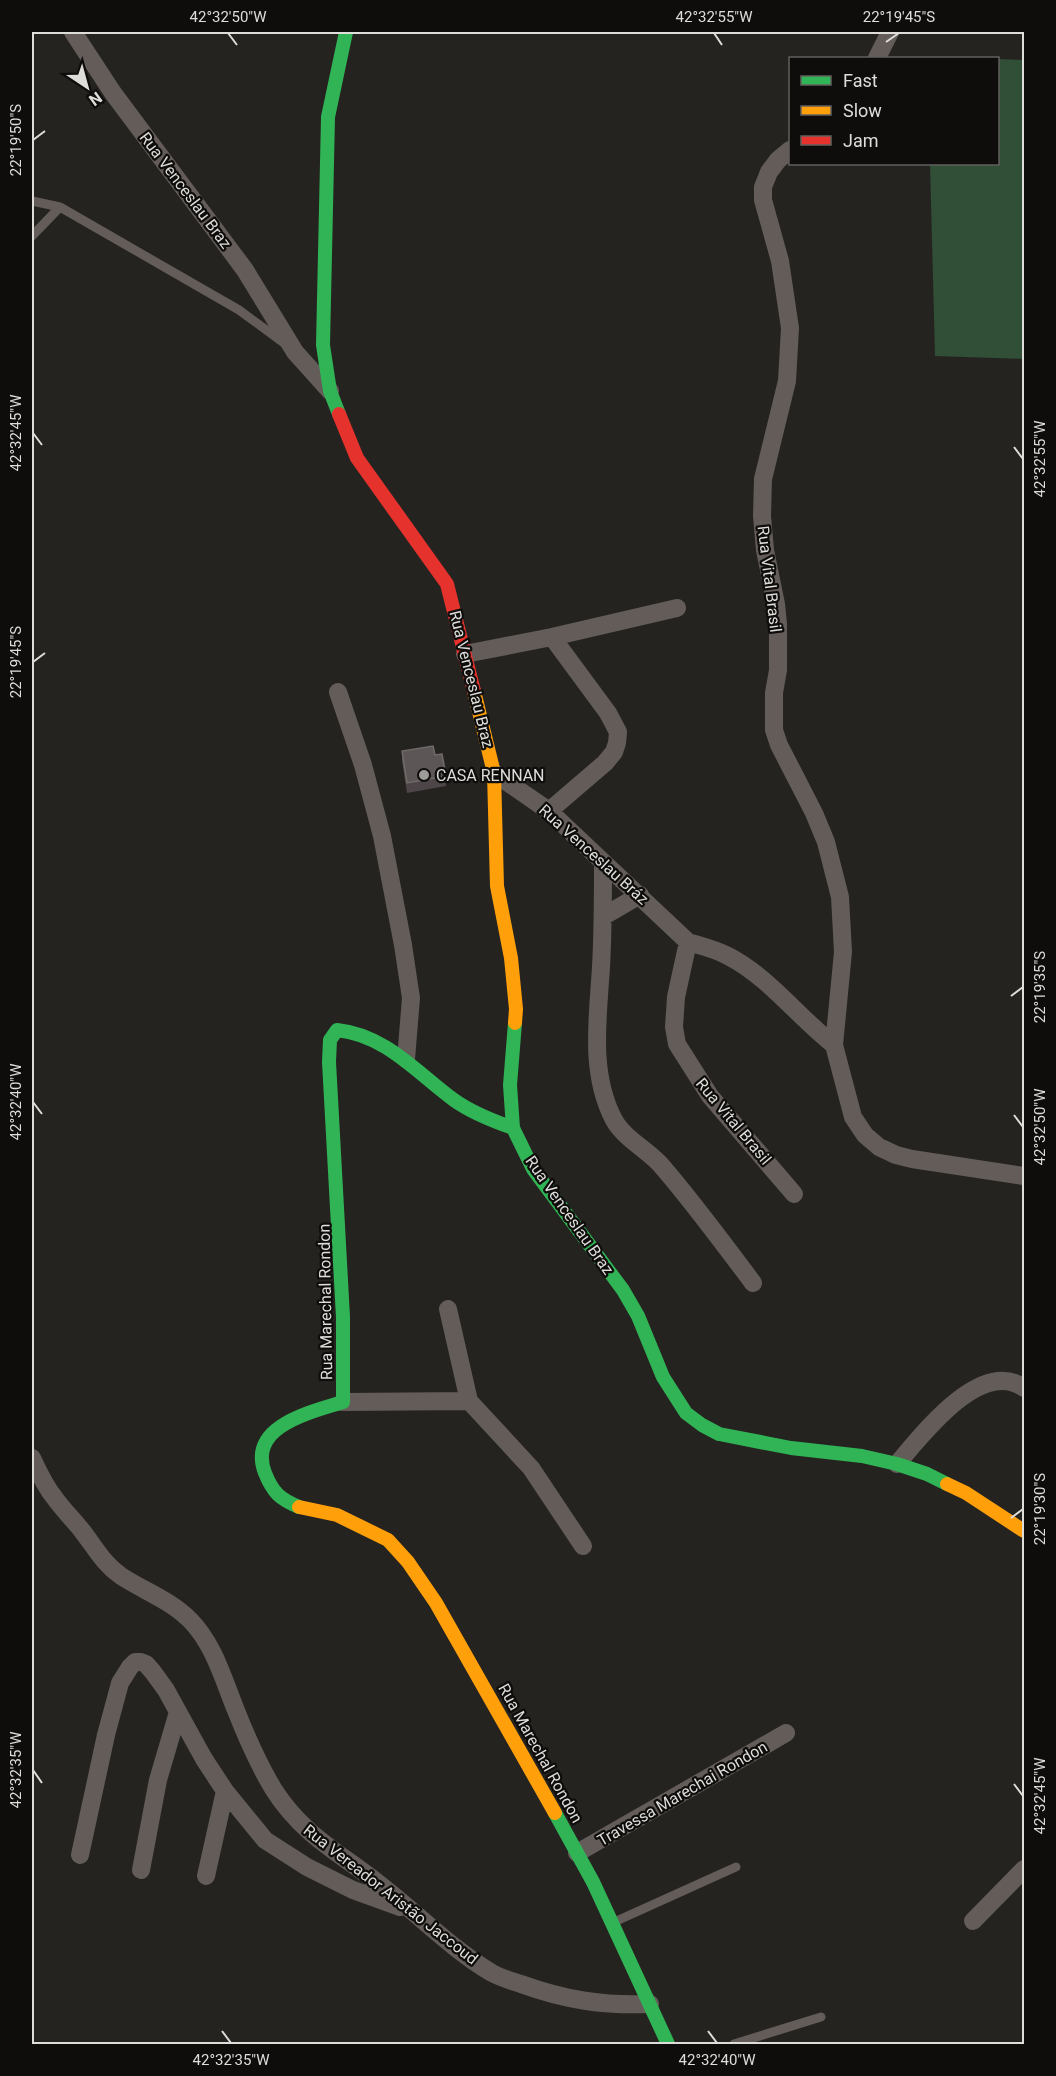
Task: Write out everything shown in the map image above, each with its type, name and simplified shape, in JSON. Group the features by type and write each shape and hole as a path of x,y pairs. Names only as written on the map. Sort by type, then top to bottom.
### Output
{"street":[{"name":"Rua Venceslau Braz","path":"73,32 113,93 245,270 295,352 330,391"},
{"name":"Rua Venceslau Braz","path":"346,32 328,117 323,345 330,391 357,458 447,584 465,654 468,674 494,773 497,886 511,958 516,1000 510,1085 513,1128 533,1169 622,1290 638,1316 663,1377 686,1413 719,1434 791,1448 862,1456 927,1474 966,1493 1024,1531"},
{"path":"878,57 890,32"},
{"name":"Rua Vital Brasil","path":"789,151 769,172 763,200 780,261 790,328 787,381 763,479 762,516 765,550 778,624 774,730 826,842 840,897 843,952 834,1046 853,1118 865,1135 879,1147 912,1159 1024,1176"},
{"path":"465,654 552,637 677,608"},
{"path":"549,811 605,763 618,743 618,732 602,705 552,637"},
{"path":"338,692 363,765 382,836 404,945 411,998 406,1059"},
{"name":"Rua Venceslau Bráz","path":"494,773 549,811 688,942"},
{"path":"603,862 604,916 597,1030 599,1073 605,1100 615,1123 658,1161 753,1284"},
{"path":"604,916 640,895"},
{"path":"688,942 715,950 750,970 834,1046"},
{"name":"Rua Vital Brasil","path":"688,942 676,997 674,1026 677,1044 710,1096 794,1194"},
{"name":"Rua Marechal Rondon","path":"513,1128 487,1119 455,1101 406,1059 350,1030 337,1030 330,1040 329,1062 343,1317 343,1402 296,1417 277,1429 264,1443 262,1464 269,1482 282,1500 303,1509 337,1515 364,1527 388,1540 408,1562 436,1603 469,1659 577,1853 668,2044"},
{"path":"448,1309 469,1401 531,1468 583,1546"},
{"path":"897,1464 945,1410 972,1392 986,1384 1007,1380 1024,1388"},
{"path":"343,1402 469,1401"},
{"name":"Rua Vereador Aristão Jaccoud","path":"32,1458 53,1496 83,1532 101,1559 119,1575 164,1599 190,1620 208,1644 224,1675 252,1748 274,1790 292,1816 322,1843 377,1882 460,1951 494,1974 579,2001 616,2005 650,2004"},
{"path":"80,1855 120,1683 135,1662 146,1664 166,1690 225,1791 265,1840 307,1867 353,1890 413,1912"},
{"path":"141,1870 158,1780 178,1712"},
{"name":"Travessa Marechai Rondon","path":"577,1853 786,1733"},
{"path":"206,1876 225,1791"},
{"path":"973,1921 1024,1869"}],"lane":[{"name":"Rua Venceslau Braz","path":"32,201 60,207 238,310 295,352"},
{"path":"32,236 60,207"},
{"path":"612,1923 736,1867"},
{"path":"734,2044 821,2017"}],"green space":[{"path":"999,59 1024,60 1024,359 935,356 930,165 999,165"}],"building":[{"name":"CASA RENNAN","path":"433,746 435,755 442,754 446,776 407,783 402,751"}],"traffic: fast":[{"path":"339,414 330,391 323,345 328,117 346,32"},
{"path":"515,1023 510,1085 513,1128 533,1169 623,1290 638,1316 663,1377 686,1413 719,1434 791,1448 862,1456 897,1464 927,1474 947,1484"},
{"path":"299,1507 282,1498 271,1486 265,1473 262,1457 265,1443 285,1424 300,1416 343,1402 343,1317 329,1062 330,1040 337,1030 371,1039 400,1057 461,1105 513,1128"},
{"path":"555,1813 593,1882 668,2044"}],"traffic: slow":[{"path":"474,691 494,773 497,886 511,958 516,1009 515,1023"},
{"path":"947,1484 966,1493 1024,1531"},
{"path":"299,1507 337,1515 388,1540 408,1562 436,1603 555,1813"}],"traffic: jam":[{"path":"339,414 357,458 447,584 474,691"}],"place":[{"name":"CASA RENNAN","path":"424,775"}]}
